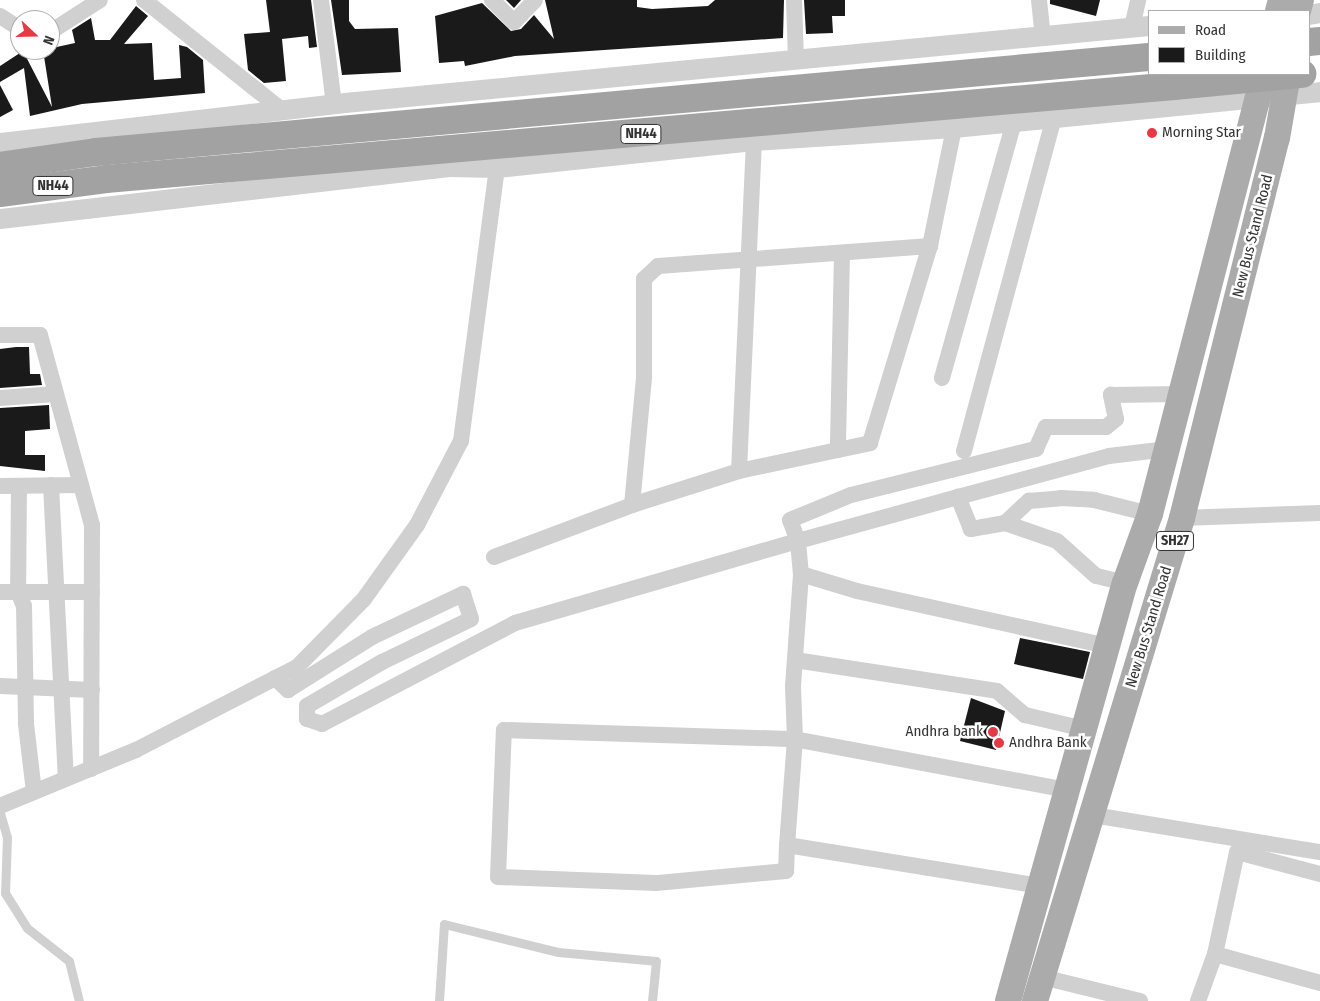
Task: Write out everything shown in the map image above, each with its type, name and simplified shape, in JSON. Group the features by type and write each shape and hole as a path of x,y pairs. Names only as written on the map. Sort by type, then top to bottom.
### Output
{"highway":[{"name":"NH44","path":"0,166 96,152 1148,57"},
{"name":"NH44","path":"0,193 106,179 1291,75"}],"main road":[{"name":"New Bus Stand Road","path":"1038,989 1182,518 1286,84"},
{"name":"New Bus Stand Road","path":"1008,1001 1125,583 1150,514 1168,449 1261,85"}],"street":[{"path":"60,26 100,0"},
{"path":"144,0 282,110"},
{"path":"320,0 334,104"},
{"path":"492,0 514,22 536,0"},
{"path":"794,0 796,61"},
{"path":"1039,0 1043,37"},
{"path":"0,143 334,104 1140,27 1138,0"},
{"path":"0,220 449,167 498,168 754,141 954,128 1014,122 1261,85 1286,84 1320,92"},
{"path":"964,451 1054,117"},
{"path":"942,378 1014,122"},
{"path":"494,557 632,505 739,471 870,443 930,246 954,128"},
{"path":"739,471 754,141"},
{"path":"0,806 91,769 297,667 364,599 417,525 461,441 498,168"},
{"path":"632,505 644,377 644,279 658,266 930,246"},
{"path":"838,450 842,253"},
{"path":"0,335 40,335 92,525 91,769"},
{"path":"0,398 56,394"},
{"path":"1067,790 795,739 504,730 498,877 656,883 786,871 795,739 794,660 801,574 798,542 790,520 851,495 1036,449 1046,427 1106,427 1116,419 1111,395 1181,394"},
{"path":"274,678 288,690 372,637 463,594 471,619 382,662 308,706 307,719 322,724 514,623 1109,456 1168,449"},
{"path":"51,485 66,779"},
{"path":"0,486 80,485"},
{"path":"19,486 18,592 24,606 26,687 34,792"},
{"path":"958,497 971,529 1005,523 1057,541 1096,576 1125,583"},
{"path":"1005,523 1029,501 1061,498 1094,500 1150,514"},
{"path":"1182,518 1320,513"},
{"path":"801,574 857,591 1108,646"},
{"path":"0,592 92,592"},
{"path":"794,660 997,691 1024,715 1084,729"},
{"path":"0,686 92,690"},
{"path":"1092,814 1320,852"},
{"path":"787,845 1041,886"},
{"path":"1198,1001 1215,954 1237,852 1320,874"},
{"path":"1215,954 1320,983"},
{"path":"1038,989 1140,1001"}],"lane":[{"path":"0,813 6,837 5,893 27,928 69,961 80,992 78,1001"},
{"path":"439,1001 444,924 558,952 656,961 652,1001"}],"building":[{"path":"266,0 311,0 317,47 309,48 308,36 282,39 286,81 264,83 248,70 244,34 270,32"},
{"path":"331,0 349,0 349,21 355,29 398,28 401,72 342,75"},
{"path":"506,0 521,0 514,8"},
{"path":"545,0 637,0 637,7 652,9 708,6 715,0 784,0 783,38 515,56 465,66 464,61 439,63 435,16 482,3 511,31 521,29 534,15 554,39"},
{"path":"804,0 845,0 845,16 832,16 833,33 806,34"},
{"path":"1050,0 1100,0 1096,16 1050,4"},
{"path":"136,6 148,16 124,44 152,43 154,80 181,78 179,45 187,47 203,60 205,93 82,104 30,116 24,68 0,82 0,66 10,59 28,60 52,107 45,60 60,60 60,46 75,43 72,30 91,18 95,40 110,40"},
{"path":"0,85 13,110 0,117"},
{"path":"29,347 30,374 40,374 42,385 0,388 0,349"},
{"path":"49,405 50,429 25,431 25,455 45,455 45,471 0,466 0,408"},
{"path":"1020,638 1090,652 1083,679 1014,664"},
{"path":"971,698 1005,711 996,750 960,741"}],"place":[{"name":"Morning Star","path":"1152,133"},
{"name":"Andhra bank","path":"993,732"},
{"name":"Andhra Bank","path":"999,743"}]}
